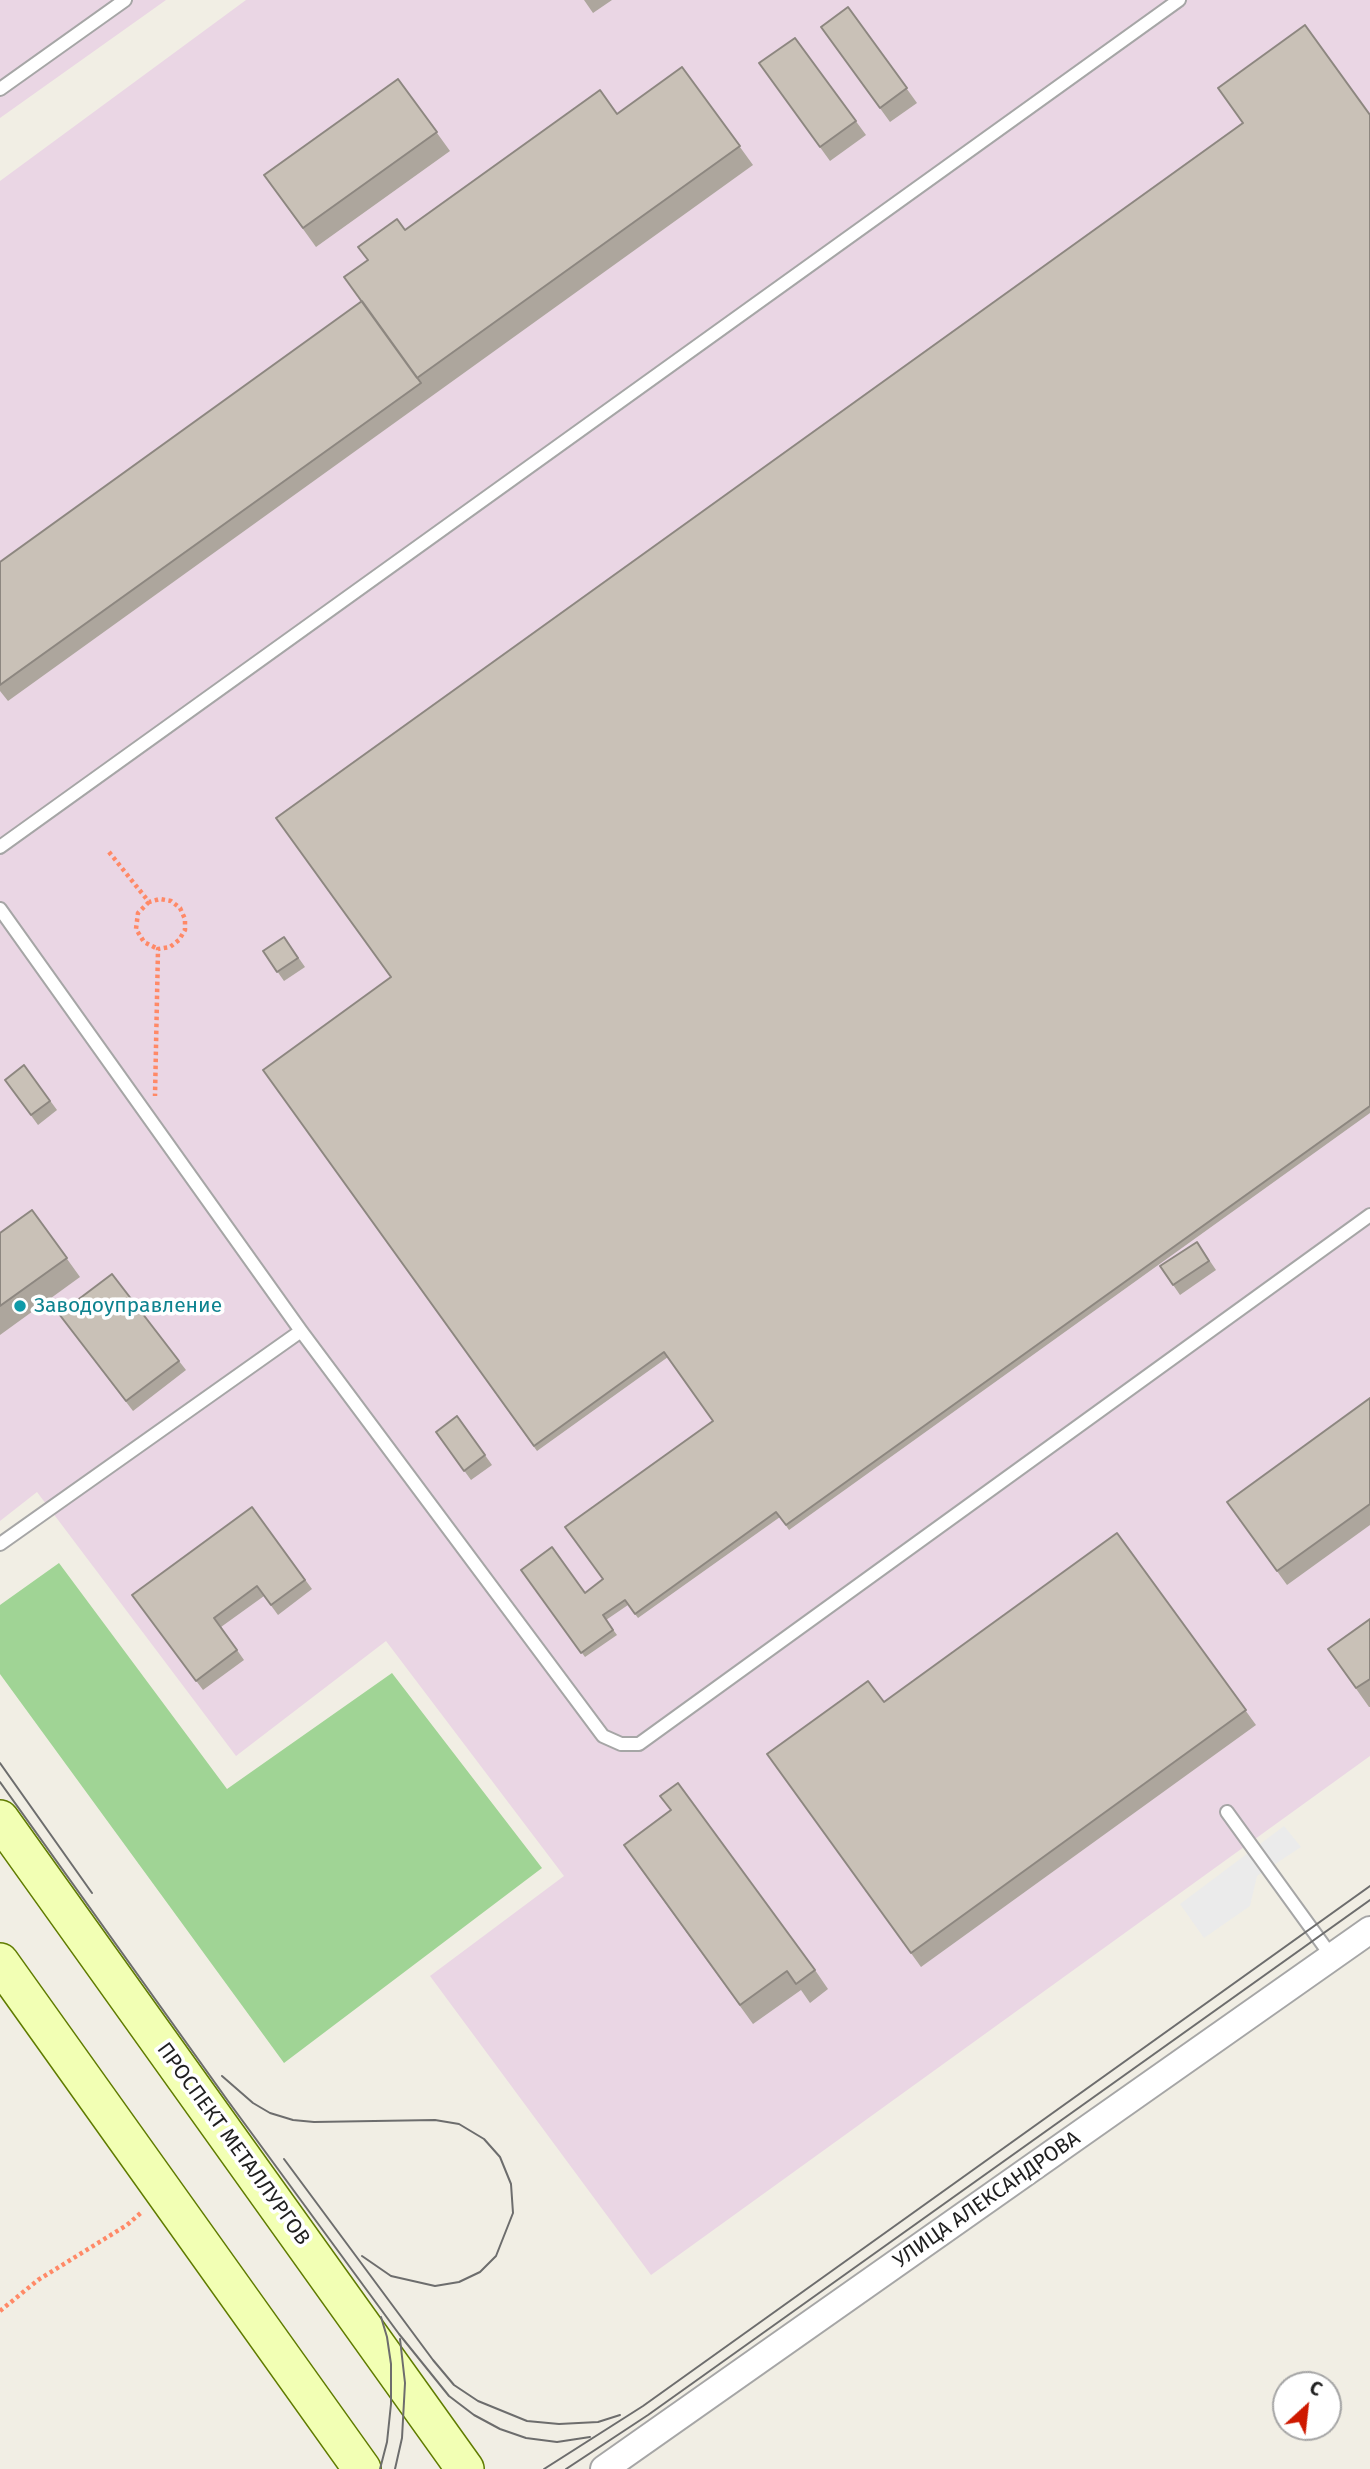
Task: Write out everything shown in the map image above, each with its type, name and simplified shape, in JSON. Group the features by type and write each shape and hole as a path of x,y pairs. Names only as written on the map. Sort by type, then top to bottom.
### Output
{"street":[{"name":"ПРОСПЕКТ МЕТАЛЛУРГОВ","path":"5,1835 465,2469"},
{"name":"УЛИЦА АЛЕКСАНДРОВА","path":"604,2469 1370,1930"},
{"path":"0,1962 362,2469"}],"lane":[{"path":"0,89 125,0"},
{"path":"0,847 1179,0"},
{"path":"0,909 301,1331 603,1736 621,1744 639,1744 1370,1215"},
{"path":"0,1544 301,1331"},
{"path":"1227,1812 1332,1957"}],"path":[{"path":"109,852 149,902"},
{"path":"160,899 171,901 180,908 185,919 185,930 179,940 170,947 158,948 144,942 136,929 138,913 149,902 160,899"},
{"path":"154,1126 158,948"},
{"path":"0,2311 38,2280 127,2225 165,2191"}],"shaded area":[{"path":"0,0 166,0 0,118"},
{"path":"246,0 1370,0 1370,1756 651,2275 430,1976 564,1876 386,1641 236,1756 37,1492 0,1521 0,181"},
{"path":"1284,1826 1301,1847 1257,1876 1250,1906 1204,1938 1180,1904"}],"green space":[{"path":"59,1563 227,1789 392,1673 542,1868 284,2063 0,1674 0,1605"}],"building":[{"path":"848,7 907,88 880,108 821,27"},
{"path":"1305,25 1370,115 1370,1106 786,1525 776,1512 635,1614 625,1600 603,1615 613,1630 581,1653 521,1570 552,1547 585,1593 603,1579 565,1527 713,1421 664,1352 534,1446 263,1070 391,977 276,818 1243,123 1218,88"},
{"path":"795,38 856,121 820,147 759,63"},
{"path":"682,67 740,146 417,378 344,277 368,260 358,247 397,219 405,230 600,90 617,114"},
{"path":"398,79 437,132 303,228 264,175"},
{"path":"362,301 421,383 0,685 0,562"},
{"path":"284,937 298,958 277,972 263,951"},
{"path":"24,1065 50,1101 31,1115 5,1080"},
{"path":"32,1210 67,1258 0,1306 0,1233"},
{"path":"1197,1242 1209,1261 1173,1285 1160,1266"},
{"path":"112,1274 179,1361 126,1401 59,1314"},
{"path":"1370,1398 1370,1504 1277,1571 1227,1502"},
{"path":"457,1416 485,1455 464,1471 436,1432"},
{"path":"252,1507 305,1580 271,1605 257,1586 214,1618 237,1650 196,1681 132,1595"},
{"path":"1117,1533 1246,1710 911,1953 767,1754 868,1681 884,1702"},
{"path":"1370,1619 1370,1679 1356,1688 1328,1649"},
{"path":"678,1783 815,1970 796,1984 787,1971 740,2005 624,1845 671,1810 660,1796"}],"tram line":[{"path":"0,1763 92,1893"},
{"path":"0,1782 228,2101 399,2334 449,2396 474,2415 500,2429 526,2438 557,2442 590,2437"},
{"path":"544,2469 643,2406 1370,1886"},
{"path":"566,2469 648,2415 1370,1900"},
{"path":"222,2076 253,2103 270,2113 293,2120 435,2120 459,2124 484,2139 500,2157 511,2184 513,2213 496,2256 480,2272 459,2282 435,2286 391,2276 362,2256"},
{"path":"284,2159 454,2385 478,2401 527,2421 559,2424 598,2422 620,2415"},
{"path":"380,2469 387,2442 391,2404 391,2364 381,2317"},
{"path":"395,2469 402,2438 405,2383 400,2339"}],"place":[{"name":"Заводоуправление","path":"20,1306"}]}
